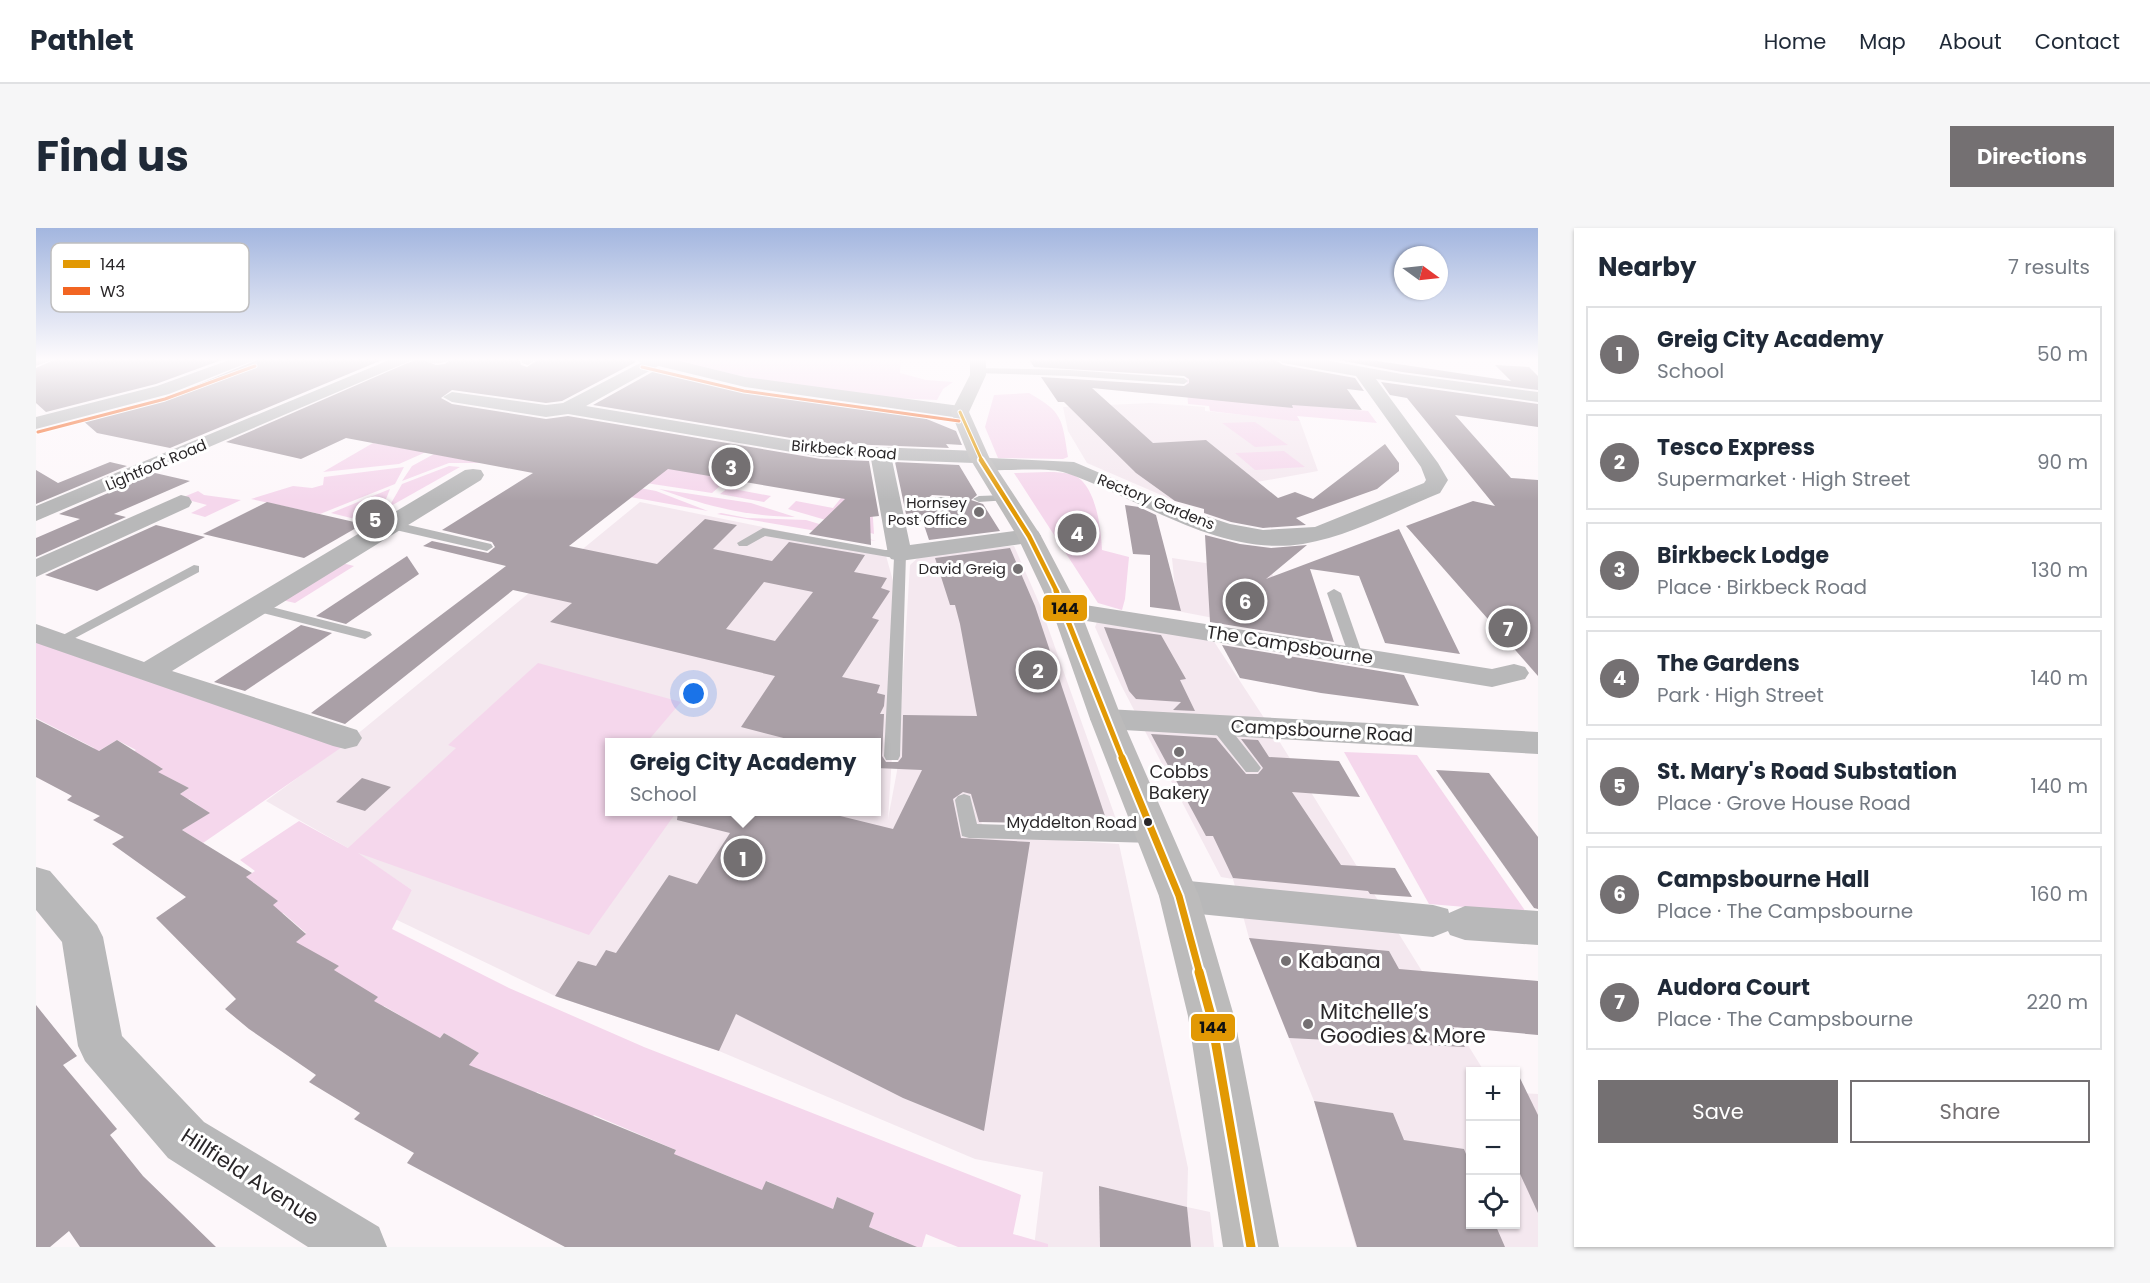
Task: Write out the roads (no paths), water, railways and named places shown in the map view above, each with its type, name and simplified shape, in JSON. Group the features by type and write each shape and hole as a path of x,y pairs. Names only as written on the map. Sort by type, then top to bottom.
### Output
{"main road":[{"path":"962,406 960,412 982,461 1029,536 1066,610 1106,719 1179,896 1211,1016 1251,1247"}],"street":[{"path":"36,423 106,406"},
{"name":"Lightfoot Road","path":"36,514 296,406"},
{"path":"509,406 546,411 572,406"},
{"path":"914,406 960,412"},
{"name":"Rectory Gardens","path":"982,461 1067,466 1179,515 1226,530 1281,537 1321,533 1432,488 1437,480 1431,467 1386,406"},
{"name":"Birkbeck Road","path":"568,408 820,451 982,461"},
{"path":"189,451 219,458"},
{"path":"880,454 900,554 1029,536"},
{"path":"147,673 473,475"},
{"path":"36,569 181,502"},
{"name":"The Campsbourne","path":"1066,610 1492,678 1514,674"},
{"path":"47,637 147,673 345,738"},
{"name":"Campsbourne Road","path":"1106,719 1538,743"},
{"name":"Hillfield Avenue","path":"36,882 82,937 101,1046 186,1140 359,1247"},
{"path":"1179,896 1449,922 1538,928"}],"lane":[{"path":"980,499 1004,498"},
{"path":"932,500 945,500"},
{"path":"391,525 487,547"},
{"path":"742,543 763,532 885,554 900,554 892,756"},
{"path":"47,637 194,568"},
{"path":"1334,594 1356,656"},
{"path":"256,607 365,635"},
{"path":"1218,725 1252,768"},
{"path":"964,800 969,831 1154,836"}],"place":[{"name":"Birkbeck Lodge","path":"731,467"},
{"name":"Hornsey Post Office","path":"979,512"},
{"name":"St. Mary's Road Substation","path":"375,519"},
{"name":"The Gardens","path":"1077,533"},
{"name":"David Greig","path":"1018,569"},
{"name":"Campsbourne Hall","path":"1245,601"},
{"name":"Audora Court","path":"1508,628"},
{"name":"Tesco Express","path":"1038,670"},
{"name":"Cobbs Bakery","path":"1179,752"},
{"name":"Myddelton Road","path":"1148,822"},
{"name":"Greig City Academy","path":"743,858"},
{"name":"Kabana","path":"1286,961"},
{"name":"Mitchelle’s Goodies & More","path":"1308,1024"}]}
